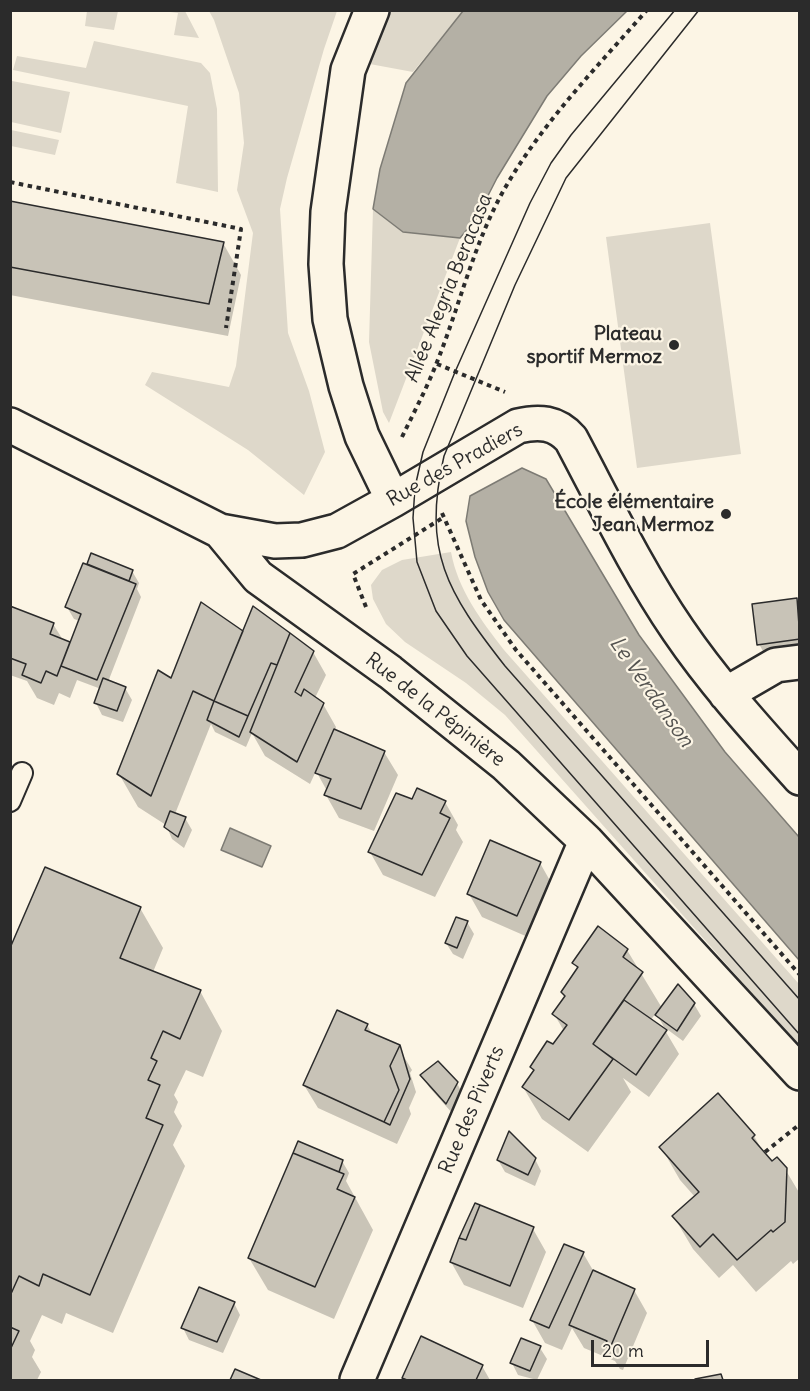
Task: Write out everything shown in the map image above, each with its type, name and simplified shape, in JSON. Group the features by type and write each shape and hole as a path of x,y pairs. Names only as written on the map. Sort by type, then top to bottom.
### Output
{"street":[{"path":"372,10 348,70 329,202 326,264 330,319 346,386 362,436 393,500"},
{"name":"Rue des Pradiers","path":"220,531 275,541 302,540 337,531 518,426 530,423 549,423 563,430 572,439 633,554 677,629 726,694 800,778"},
{"name":"Rue de la Pépinière","path":"10,425 220,531 258,577 390,672 506,765 586,841 800,1072"},
{"path":"726,694 776,665 800,662"},
{"name":"Rue des Piverts","path":"357,1380 586,841"}],"lane":[{"path":"10,801 22,773"}],"path":[{"name":"Allée Alegria Beracasa","path":"400,441 436,364 483,236 505,189 537,139 568,99 647,10"},
{"path":"10,182 242,229 226,328"},
{"path":"436,364 509,393 518,426"},
{"path":"352,574 444,517 481,600 516,650 800,975"},
{"path":"765,1152 800,1124"}],"shaded area":[{"path":"87,11 118,11 114,30 85,26"},
{"path":"162,11 185,11 199,38 174,35 178,13"},
{"path":"209,11 337,11 324,49 280,209 288,333 309,391 325,452 304,495 248,450 145,385 152,372 229,387 236,366 253,233 237,190 244,143 239,93"},
{"path":"386,11 463,11 413,72 359,62"},
{"path":"94,41 201,63 210,73 217,109 218,192 176,183 188,106 13,70 17,56 86,68"},
{"path":"12,81 70,92 61,133 11,122"},
{"path":"11,130 59,140 55,155 11,146"},
{"path":"373,209 403,232 460,238 389,423 383,412 369,342"},
{"name":"Plateau sportif Mermoz","path":"710,223 741,454 637,468 606,237"},
{"path":"451,552 465,592 504,650 799,984 799,1046 505,715 466,683 405,642 386,624 373,599 371,585 382,570 402,560"}],"water":[{"path":"463,11 627,11 581,56 547,96 497,178 476,219 460,238 403,232 373,209 380,169 406,83"},
{"name":"Le Verdanson","path":"522,468 546,479 639,635 725,752 799,837 799,960 504,620 488,592 475,557 466,521 470,496"},
{"path":"230,828 271,846 262,867 221,850"}],"building":[{"path":"10,201 224,242 209,304 10,267"},
{"path":"91,553 133,570 129,581 87,564"},
{"path":"83,563 136,584 97,680 61,666 81,614 65,607"},
{"path":"797,598 800,639 757,645 752,604"},
{"path":"201,602 243,631 214,701 193,691 151,796 117,774 158,670 171,678"},
{"path":"10,606 54,623 50,634 70,642 57,676 46,671 41,683 22,675 26,664 10,658"},
{"path":"253,606 290,633 277,665 271,663 248,716 214,701"},
{"path":"290,633 314,651 295,692 301,696 304,689 324,703 297,762 250,732"},
{"path":"103,678 126,687 117,711 94,703"},
{"path":"214,701 248,716 239,737 207,720"},
{"path":"334,729 385,751 361,809 324,795 331,779 315,773"},
{"path":"417,788 446,801 440,813 450,818 422,875 368,852 396,793 412,799"},
{"path":"170,811 186,817 178,837 164,827"},
{"path":"490,840 541,862 517,916 467,894"},
{"path":"45,867 141,907 120,958 201,990 180,1039 163,1031 151,1058 157,1061 148,1080 160,1085 146,1118 163,1125 90,1295 43,1274 39,1286 19,1276 10,1296 10,948"},
{"path":"456,917 468,921 457,948 445,943"},
{"path":"598,926 628,949 623,957 643,972 593,1044 613,1059 569,1120 522,1087 534,1070 530,1067 547,1041 553,1044 567,1025 552,1014 565,996 561,992 578,967 572,963"},
{"path":"678,984 695,1003 677,1031 655,1015"},
{"path":"624,1000 667,1030 636,1075 593,1044"},
{"path":"337,1010 368,1024 365,1030 400,1045 390,1066 399,1090 384,1122 303,1085"},
{"path":"400,1045 410,1079 390,1125 384,1122 399,1090 390,1066"},
{"path":"438,1061 458,1082 446,1104 420,1075"},
{"path":"718,1093 755,1135 752,1138 772,1161 777,1157 787,1168 785,1222 773,1232 771,1230 737,1260 713,1234 700,1247 672,1216 699,1192 659,1147"},
{"path":"509,1131 536,1158 528,1175 497,1160"},
{"path":"298,1141 343,1160 339,1172 293,1153"},
{"path":"293,1153 344,1174 337,1189 355,1197 315,1287 248,1258"},
{"path":"475,1203 480,1205 466,1240 459,1238"},
{"path":"480,1205 534,1227 510,1286 450,1262 459,1238 466,1240"},
{"path":"564,1244 584,1252 549,1328 530,1320"},
{"path":"593,1270 635,1289 610,1348 605,1346 607,1341 569,1325"},
{"path":"199,1287 235,1302 217,1342 181,1328"},
{"path":"10,1327 19,1331 10,1350"},
{"path":"421,1336 483,1365 476,1380 407,1380 402,1378"},
{"path":"521,1338 541,1346 530,1371 510,1363"},
{"path":"235,1369 261,1380 230,1380"},
{"path":"721,1374 723,1380 695,1379"}],"tram line":[{"path":"675,10 571,135 551,163 530,203 455,372 423,452 415,487 413,518 417,562 436,611 467,656 800,1035"},
{"path":"699,10 566,178 515,285 444,456 436,519 438,545 444,569 454,592 505,666 800,1000"}],"place":[{"name":"Plateau sportif Mermoz","path":"674,345"},
{"name":"École élémentaire Jean Mermoz","path":"726,514"}]}
